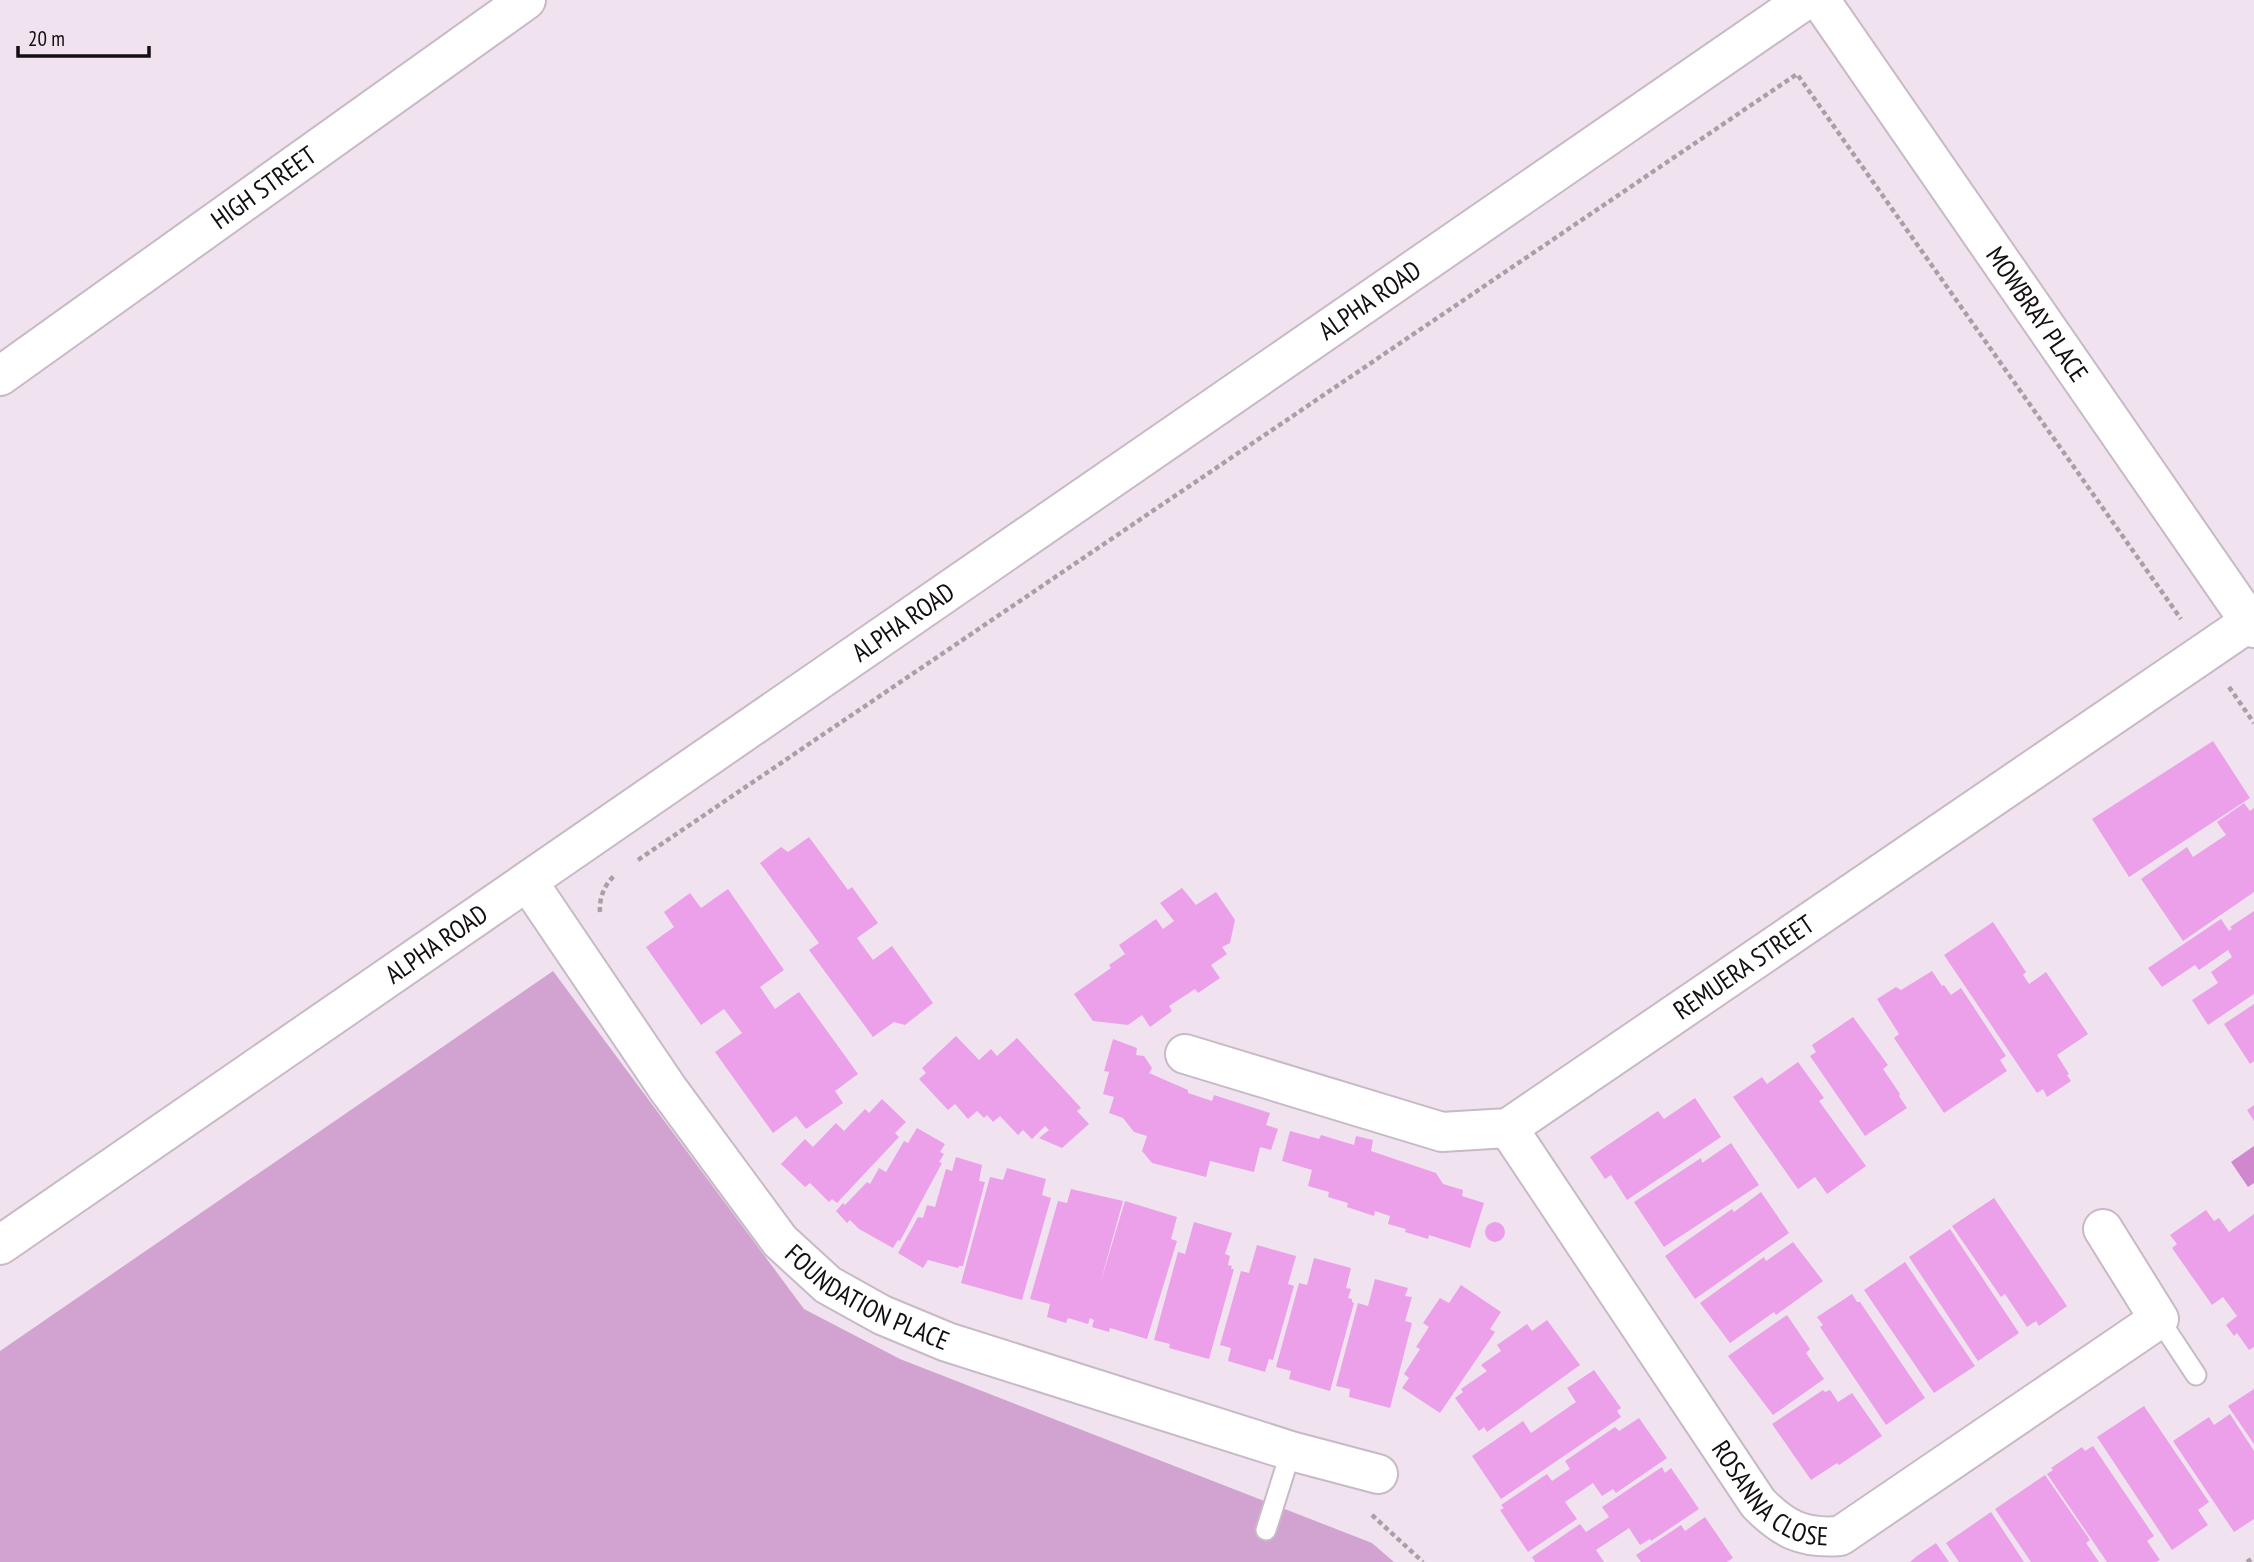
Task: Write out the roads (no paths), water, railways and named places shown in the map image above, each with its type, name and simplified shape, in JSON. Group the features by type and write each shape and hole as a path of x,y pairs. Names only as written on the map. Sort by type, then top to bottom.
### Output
{"street":[{"name":"HIGH STREET","path":"0,376 526,0"},
{"name":"ALPHA ROAD","path":"0,1245 1805,0"},
{"name":"MOWBRAY PLACE","path":"1820,0 2252,623"},
{"name":"REMUERA STREET","path":"1508,1128 2204,652 2252,623"},
{"name":"FOUNDATION PLACE","path":"528,882 668,1089 780,1241 828,1285 882,1315 947,1342 1291,1451 1378,1474"},
{"path":"1185,1054 1442,1132 1508,1128"},
{"name":"ROSANNA CLOSE","path":"1508,1128 1758,1503 1776,1522 1796,1532 1819,1538 1840,1536 2159,1319"},
{"path":"2103,1229 2159,1319"}],"lane":[{"path":"2159,1319 2196,1375"},
{"path":"1266,1530 1291,1451"}]}
